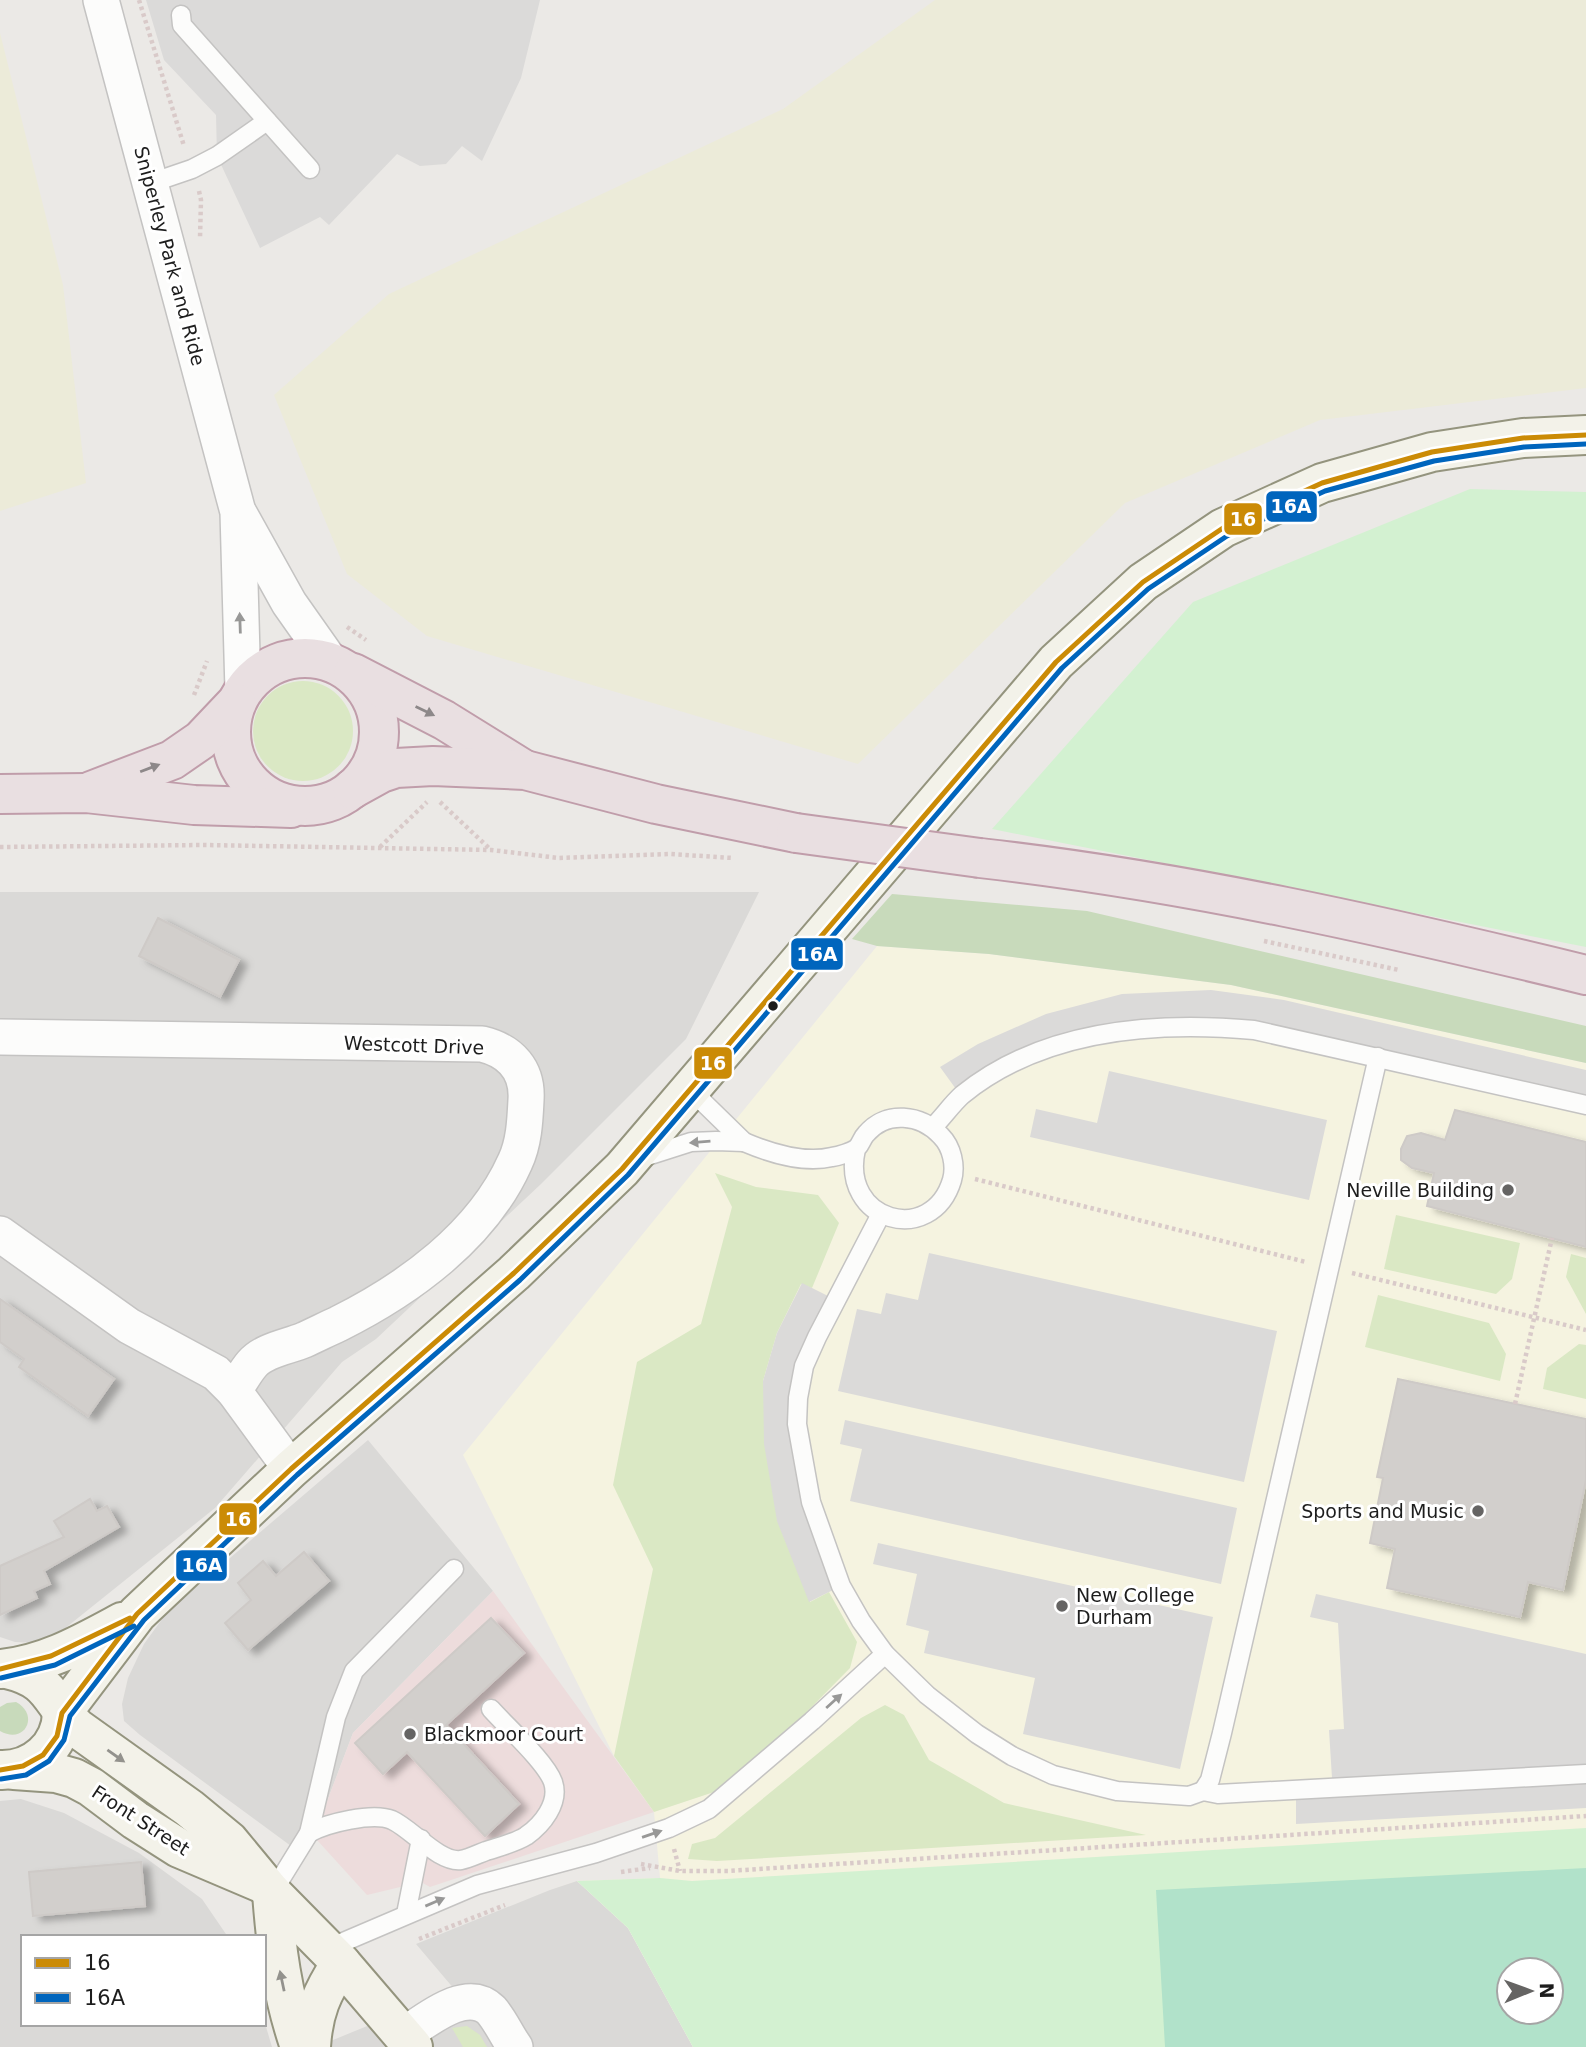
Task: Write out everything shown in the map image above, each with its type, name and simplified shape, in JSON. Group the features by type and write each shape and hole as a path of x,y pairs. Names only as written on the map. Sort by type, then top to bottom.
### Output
{"highway":[{"path":"86,793 172,760 201,740 262,670 284,660 313,657 347,658 525,770"},
{"path":"347,658 377,716 379,738 375,755 363,776 351,789"},
{"path":"240,697 230,734 235,757 253,785 275,802 303,808"},
{"path":"0,794 86,793 194,806 303,808 328,802 381,773 397,768 433,766 525,770 656,804 796,833 1057,866 1258,900 1385,926 1586,975"}],"main road":[{"path":"7,1770 30,1765 44,1755 59,1731 62,1713 136,1614 291,1469 514,1273 629,1161 1056,662 1143,582 1223,528 1322,483 1432,452 1523,438 1586,435"},
{"path":"4,1669 70,1651 136,1614"},
{"name":"Front Street","path":"4,1669 34,1677 48,1690 62,1713 77,1728 229,1840 268,1889 334,1956 408,2041"},
{"name":"Front Street","path":"7,1770 47,1772 74,1778 179,1848 234,1869 268,1889"},
{"path":"268,1889 277,1957 300,2047"},
{"path":"311,2047 314,2012 328,1983 334,1956"}],"street":[{"name":"Sniperley Park and Ride","path":"101,0 238,512"},
{"path":"238,512 289,603 347,658"},
{"path":"238,512 240,697"},
{"name":"Westcott Drive","path":"0,1037 482,1044 505,1052 523,1074 527,1093 526,1117 516,1161 502,1186 471,1227 454,1245 386,1298 302,1341 265,1354 253,1363 234,1391"},
{"path":"0,1234 129,1326 216,1373 234,1391 291,1469"},
{"path":"408,2041 459,2002 475,2001 490,2010 515,2047"}],"lane":[{"path":"181,15 182,25 310,169"},
{"path":"151,183 192,169 217,156 267,121"},
{"path":"933,1127 961,1096 1024,1059 1087,1037 1122,1030 1178,1027 1254,1030 1586,1105"},
{"path":"1203,1791 1210,1780 1222,1733 1378,1057"},
{"path":"694,1088 704,1103 744,1142 767,1152 808,1158 831,1158 856,1149"},
{"path":"893,1118 925,1122 945,1139 953,1157 954,1173 948,1191 929,1213 912,1219 897,1219 881,1214 862,1199 855,1185 852,1165 856,1149 866,1133 881,1122 893,1118"},
{"path":"629,1161 691,1142 744,1142"},
{"path":"881,1214 850,1270 804,1366 797,1398 797,1424 811,1502 841,1586 861,1621 885,1654 927,1695 977,1734 1012,1756 1053,1775 1117,1791 1189,1796 1203,1791 1218,1794 1586,1773"},
{"path":"268,1889 309,1833 337,1717 354,1671 454,1569"},
{"path":"334,1956 406,1914 477,1885 596,1853 669,1828 709,1809 885,1654"},
{"path":"309,1833 340,1822 390,1819 443,1856 459,1861 524,1837 545,1818 554,1797 554,1784 548,1771 491,1709"},
{"path":"406,1914 421,1839"}],"path":[{"path":"139,0 201,200 200,241"},
{"path":"338,619 347,658"},
{"path":"193,698 206,669 208,657"},
{"path":"379,848 434,795 491,850"},
{"path":"0,847 205,845 491,850 559,858 670,854 739,858"},
{"path":"1259,940 1409,972"},
{"path":"954,1173 1586,1330"},
{"path":"1515,1404 1532,1318 1552,1238"},
{"path":"614,1873 654,1867 680,1871 728,1871 1586,1816"},
{"path":"407,1944 509,1904"}],"shaded area":[{"path":"146,0 540,0 521,78 482,161 462,146 446,164 420,166 397,154 329,225 320,217 260,248 217,156 216,115 164,60"},
{"path":"0,892 759,892 686,1039 541,1184 376,1339 342,1362 215,1508 53,1638 37,1643 15,1642 0,1637"},
{"name":"New College Durham","path":"877,946 989,954 1231,985 1586,1063 1586,2047 693,2047 628,1928 577,1881 660,1878 654,1812 614,1756 463,1455"},
{"path":"1211,990 1284,1000 1586,1070 1586,1105 1254,1030 1087,1037 961,1096 940,1067 978,1044 1046,1014 1122,994"},
{"path":"1109,1071 1327,1120 1309,1200 1030,1137 1036,1109 1097,1123"},
{"path":"929,1253 1277,1331 1244,1482 838,1391 857,1309 881,1314 886,1293 918,1300"},
{"path":"802,1283 836,1300 817,1337 797,1424 841,1586 809,1602 777,1521 764,1444 763,1381 777,1333"},
{"name":"New College Durham","path":"845,1420 1237,1508 1221,1584 850,1501 862,1449 840,1444"},
{"path":"368,1440 493,1591 353,1733 323,1812 291,1846 140,1735 124,1721 122,1704 128,1678 144,1644 168,1611"},
{"name":"New College Durham","path":"878,1543 1213,1617 1180,1769 1023,1734 1035,1678 924,1653 929,1631 906,1625 917,1574 873,1564"},
{"path":"493,1591 654,1812 430,1887 421,1882 367,1895 307,1829 323,1812 353,1733"},
{"path":"1316,1594 1586,1654 1586,1808 1296,1824 1296,1796 1333,1794 1329,1730 1344,1729 1338,1623 1310,1617"},
{"path":"21,1799 64,1813 139,1853 202,1899 227,1935 21,1935 21,2026 266,2026 272,2047 0,2047 0,1801"},
{"path":"577,1881 628,1928 693,2047 316,2047 455,1990 416,1944"}],"green space":[{"path":"935,0 1586,0 1586,388 1320,420 1125,503 858,764 427,636 347,574 274,395 389,294 783,109"},
{"path":"0,33 63,285 86,483 0,511"},
{"path":"1470,489 1586,492 1586,947 992,829 1193,602"},
{"path":"303,681 322,684 339,695 350,712 353,731 350,750 339,767 322,778 303,781 284,778 267,767 256,750 253,731 256,712 267,695 284,684"},
{"path":"892,894 1087,911 1586,1026 1586,1063 1231,985 989,954 877,946 852,939"},
{"path":"715,1173 756,1187 818,1195 839,1223 812,1288 801,1284 777,1333 763,1381 810,1602 829,1592 857,1642 850,1668 784,1735 717,1791 654,1812 614,1756 653,1569 613,1485 637,1362 701,1324 732,1207"},
{"path":"1396,1215 1520,1243 1512,1279 1496,1294 1384,1269"},
{"path":"1571,1254 1586,1258 1586,1314 1566,1277"},
{"path":"1378,1295 1489,1323 1506,1354 1500,1381 1365,1347"},
{"path":"1579,1344 1586,1345 1586,1399 1543,1389 1547,1368"},
{"path":"16,1702 27,1714 26,1727 16,1734 0,1731 0,1707"},
{"path":"885,1705 904,1715 929,1760 1004,1803 1146,1835 717,1861 688,1859 692,1844 715,1838 861,1718"},
{"path":"1586,1828 1586,2047 693,2047 628,1928 577,1881 660,1878 692,1881"},
{"path":"1586,1868 1586,2047 1165,2047 1156,1890"},
{"path":"467,2026 480,2035 487,2047 463,2047 452,2028"}],"building":[{"path":"158,918 239,960 220,997 139,956"},
{"name":"Neville Building","path":"1455,1110 1586,1142 1586,1247 1427,1206 1434,1173 1412,1168 1401,1160 1401,1149 1407,1136 1421,1133 1445,1140"},
{"path":"0,1299 114,1379 88,1416 19,1367 24,1359 0,1342"},
{"name":"Sports and Music","path":"1398,1379 1586,1419 1586,1480 1563,1590 1528,1582 1520,1617 1387,1588 1395,1549 1370,1543 1383,1478 1377,1477"},
{"path":"90,1499 97,1511 107,1506 119,1527 44,1571 50,1584 34,1591 37,1598 0,1615 0,1566 64,1537 54,1521"},
{"path":"304,1552 329,1581 248,1650 225,1623 251,1600 238,1583 263,1561 276,1576"},
{"name":"Blackmoor Court","path":"491,1618 524,1653 446,1725 519,1804 485,1836 407,1752 383,1774 355,1743"},
{"path":"141,1862 145,1906 33,1916 29,1872"}],"transit line":[{"name":"16","path":"0,1770 23,1766 43,1755 57,1736 62,1713 137,1614 291,1469 514,1273 622,1169 1056,662 1143,582 1223,528 1322,483 1432,452 1523,438 1586,435"},
{"name":"16A","path":"1,1779 26,1775 49,1761 64,1740 70,1716 144,1620 297,1475 520,1280 628,1175 1062,668 1148,589 1227,536 1325,491 1434,461 1524,447 1586,444"},
{"name":"16","path":"0,1669 51,1656 130,1618"},
{"name":"16A","path":"1,1678 55,1665 134,1626"}],"place":[{"name":"Neville Building","path":"1508,1190"},
{"name":"Sports and Music","path":"1478,1511"},
{"name":"New College Durham","path":"1062,1606"},
{"name":"Blackmoor Court","path":"410,1734"}]}
